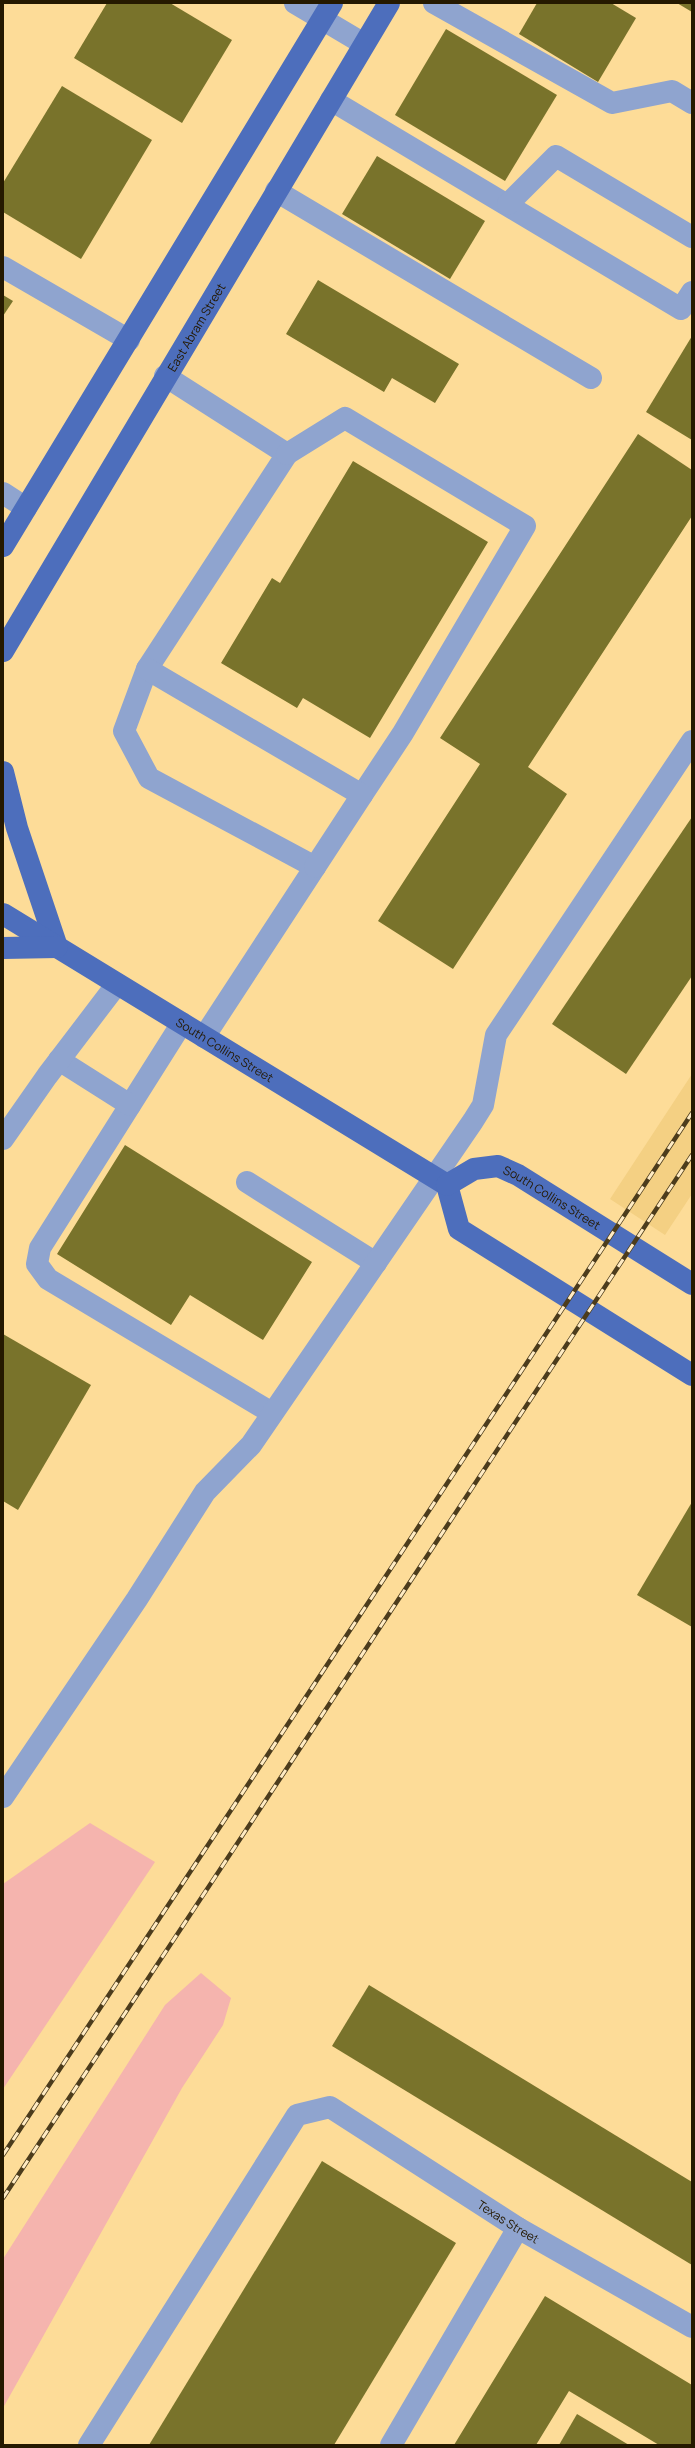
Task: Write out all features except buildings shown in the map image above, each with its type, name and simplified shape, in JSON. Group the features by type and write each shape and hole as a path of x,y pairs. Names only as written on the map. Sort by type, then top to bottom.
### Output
{"main road":[{"name":"East Abram Street","path":"3,651 165,376 389,3"},
{"path":"3,546 327,11"},
{"path":"3,772 17,828 57,947 3,948"},
{"name":"South Collins Street","path":"3,914 441,1181 474,1169 498,1166 518,1175 692,1284"},
{"path":"441,1181 459,1229 692,1375"}],"street":[{"path":"295,3 327,11 364,44"},
{"path":"434,3 612,103 672,91 692,102"},
{"path":"331,100 508,204 681,309 692,292"},
{"path":"508,204 556,156 692,237"},
{"path":"276,191 591,378"},
{"path":"3,267 129,340"},
{"path":"165,376 287,454"},
{"path":"204,1037 403,733 525,526 345,418 287,454 147,669 124,731 149,778 315,867"},
{"path":"3,493 26,508"},
{"path":"147,669 362,795"},
{"path":"3,1797 137,1599 205,1492 251,1445 376,1263 441,1181 483,1105 496,1035 692,741"},
{"path":"3,1139 59,1060 117,984"},
{"path":"182,1023 40,1248 37,1264 48,1279 272,1413"},
{"path":"59,1060 130,1105"},
{"path":"247,1182 376,1263"},
{"name":"Texas Street","path":"89,2445 297,2116 330,2107 518,2228 692,2327"},
{"path":"391,2445 518,2228"}],"shaded area":[{"path":"692,1074 692,1194 665,1235 610,1199"},
{"path":"90,1823 155,1862 3,2089 3,1884"},
{"path":"201,1973 231,1998 223,2025 182,2088 3,2408 3,2259 165,2005"}],"railway":[{"path":"3,2155 692,1113"},
{"path":"3,2198 692,1155"}]}
